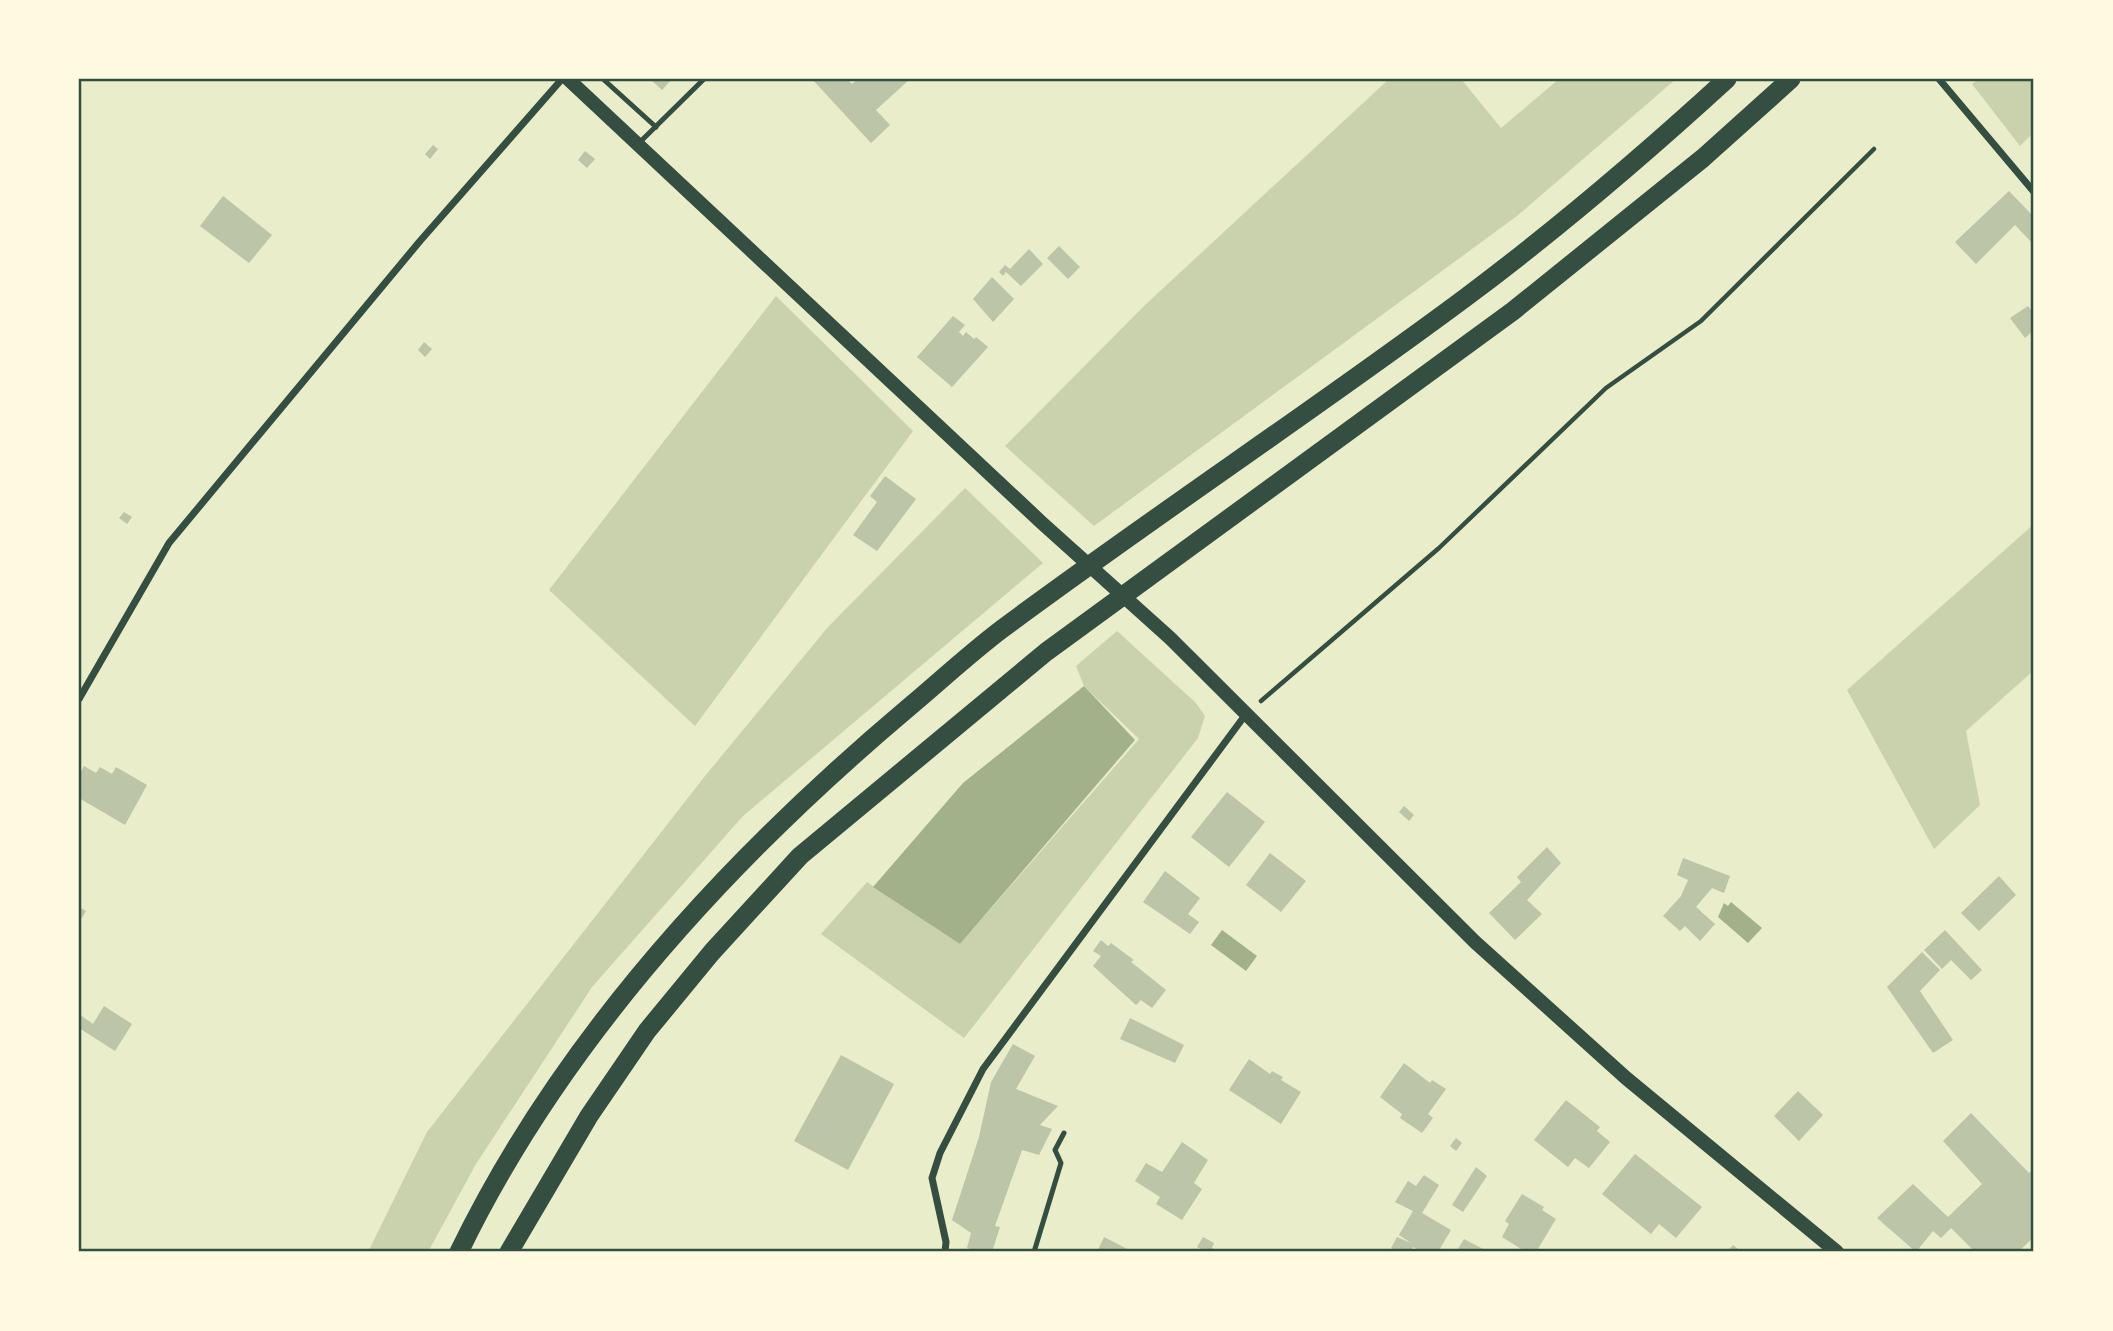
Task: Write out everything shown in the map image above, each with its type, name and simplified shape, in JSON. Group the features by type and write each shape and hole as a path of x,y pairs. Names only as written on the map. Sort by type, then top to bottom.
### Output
{"highway":[{"path":"459,1252 515,1152 574,1064 640,975 699,905 834,771 998,632 1468,296 1671,130 1727,79"},
{"path":"509,1252 589,1116 647,1031 712,952 800,856 1046,652 1513,311 1703,158 1791,79"}],"main road":[{"path":"568,79 1042,523 1170,638 1475,942 1626,1078 1837,1252"}],"street":[{"path":"79,699 169,543 420,241 562,79"},
{"path":"1939,79 2034,192"},
{"path":"945,1252 946,1242 932,1178 940,1153 983,1069 1247,713"}],"lane":[{"path":"603,79 656,127"},
{"path":"639,143 704,79"},
{"path":"1034,1252 1061,1163 1055,1150 1064,1133"}],"path":[{"path":"1247,713 1439,548 1606,388 1701,321 1874,149"}],"shaded area":[{"path":"1389,79 1461,79 1501,128 1559,79 1676,79 1517,216 1094,526 1005,446 1145,305"},
{"path":"1979,79 2034,79 2034,132 2020,146 1972,84"},
{"path":"776,296 913,431 695,726 549,590"},
{"path":"965,488 1043,563 743,816 592,987 476,1164 428,1252 368,1252 427,1132 705,776 828,627"},
{"path":"2034,524 2034,670 1966,731 1980,805 1934,849 1847,690"},
{"path":"1117,631 1196,703 1205,716 1198,738 964,1038 821,934 867,882 960,944 1139,739 1084,686 1076,666"},
{"path":"1084,686 1135,740 960,944 873,887 963,783"},
{"path":"1731,902 1762,928 1748,943 1718,917 1724,903 1728,906"},
{"path":"1222,930 1257,956 1246,971 1211,945"}],"building":[{"path":"650,79 672,79 662,90"},
{"path":"812,79 847,79 852,84 858,79 910,79 876,110 890,125 871,143"},
{"path":"433,145 438,149 430,159 425,154"},
{"path":"585,151 595,159 587,168 578,160"},
{"path":"2009,191 2034,217 2034,245 2015,225 1976,264 1955,242"},
{"path":"223,196 272,235 249,263 200,226"},
{"path":"1059,246 1080,267 1068,279 1047,258"},
{"path":"1029,249 1043,264 1021,286 1006,272 1003,276 999,272 1005,265 1010,269"},
{"path":"992,277 1014,299 993,322 973,299"},
{"path":"2028,306 2034,314 2034,330 2025,338 2010,318"},
{"path":"953,316 965,325 959,332 963,336 966,332 988,347 952,387 917,357"},
{"path":"424,342 432,349 425,357 418,350"},
{"path":"885,476 916,499 877,551 853,535 877,502 870,496"},
{"path":"124,512 132,517 127,524 119,518"},
{"path":"84,766 96,773 100,767 112,774 116,767 147,785 125,825 79,798 79,775"},
{"path":"1227,792 1265,822 1229,867 1191,837"},
{"path":"1404,806 1414,815 1409,821 1399,812"},
{"path":"1547,847 1561,863 1527,900 1542,914 1515,940 1489,913 1521,882 1517,877"},
{"path":"1270,853 1306,881 1281,912 1246,885"},
{"path":"1683,858 1730,876 1724,893 1712,888 1696,907 1715,924 1700,941 1685,926 1680,931 1663,916 1681,896 1688,880 1677,875"},
{"path":"1165,871 1200,898 1188,914 1199,922 1190,934 1143,902"},
{"path":"1999,876 2016,895 1979,931 1961,913"},
{"path":"79,907 86,911 79,923"},
{"path":"1945,930 1982,970 1971,980 1951,960 1942,969 1924,950"},
{"path":"1101,940 1108,946 1111,943 1134,960 1131,962 1166,990 1152,1008 1141,1000 1136,1005 1093,966 1101,956 1093,951"},
{"path":"1922,952 1940,970 1920,991 1953,1040 1933,1053 1887,987"},
{"path":"104,1006 132,1024 115,1051 79,1028 79,1014 93,1024"},
{"path":"1130,1018 1184,1045 1175,1063 1120,1039"},
{"path":"1013,1044 1035,1056 1016,1089 1058,1106 1040,1125 1052,1129 1039,1155 1022,1150 995,1226 1000,1227 992,1252 979,1252 967,1248 971,1233 952,1220 979,1137 991,1082"},
{"path":"841,1055 894,1084 848,1170 794,1141"},
{"path":"1249,1059 1270,1074 1272,1071 1283,1077 1281,1080 1301,1092 1281,1124 1229,1090"},
{"path":"1404,1063 1430,1083 1432,1080 1446,1089 1428,1114 1433,1118 1422,1133 1400,1118 1402,1114 1380,1097"},
{"path":"1798,1091 1823,1115 1799,1141 1774,1116"},
{"path":"1566,1100 1600,1127 1597,1131 1610,1142 1589,1168 1575,1158 1568,1167 1534,1140"},
{"path":"1971,1113 2029,1173 2032,1170 2034,1172 2034,1237 2018,1252 1975,1252 1951,1228 1941,1238 1933,1231 1916,1252 1877,1218 1913,1184 1948,1217 1982,1184 1943,1141"},
{"path":"1456,1138 1462,1143 1456,1151 1450,1146"},
{"path":"1182,1142 1208,1160 1194,1183 1202,1189 1182,1220 1156,1204 1160,1197 1135,1181 1146,1163 1162,1172"},
{"path":"1635,1154 1702,1207 1676,1238 1659,1224 1651,1234 1602,1194"},
{"path":"1476,1167 1487,1176 1463,1212 1452,1205"},
{"path":"1424,1175 1439,1185 1422,1213 1451,1230 1438,1252 1422,1252 1413,1247 1410,1252 1399,1252 1391,1248 1397,1237 1411,1243 1399,1235 1413,1211 1395,1202 1408,1181 1416,1186"},
{"path":"1522,1194 1544,1207 1542,1210 1556,1219 1536,1252 1526,1252 1502,1237 1509,1224 1505,1221"},
{"path":"1104,1237 1133,1252 1097,1252"},
{"path":"1203,1237 1214,1243 1212,1248 1218,1252 1206,1252 1197,1247"},
{"path":"1464,1239 1489,1252 1456,1252"},
{"path":"1733,1245 1742,1252 1727,1252"}]}
